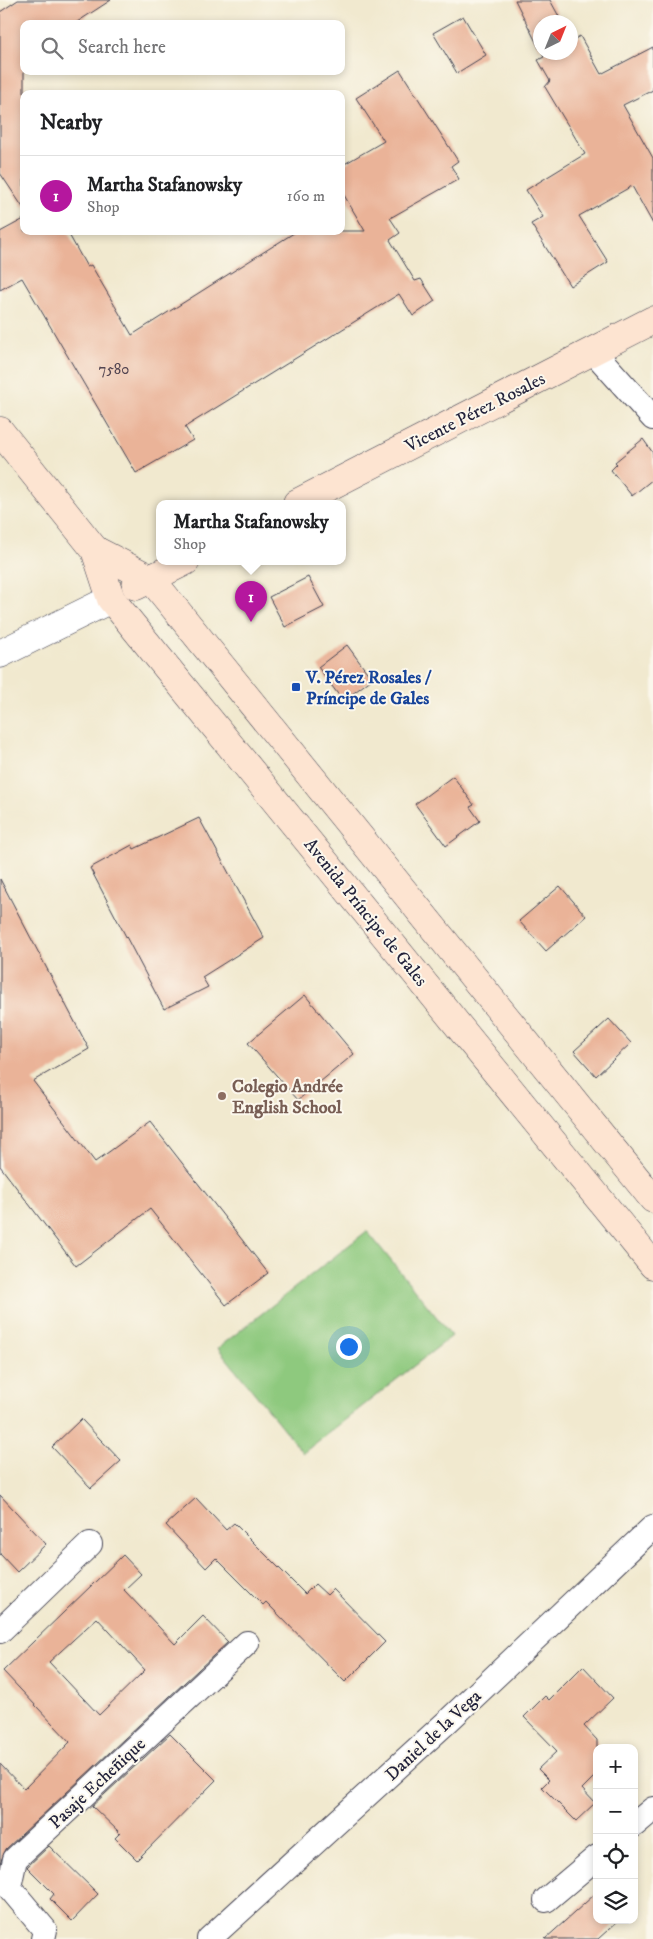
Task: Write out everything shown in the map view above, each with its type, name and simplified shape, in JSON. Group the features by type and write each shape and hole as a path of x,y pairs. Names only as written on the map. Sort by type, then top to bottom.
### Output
{"main road":[{"name":"Vicente Pérez Rosales","path":"303,500 653,320"},
{"name":"Avenida Príncipe de Gales","path":"0,430 95,550 111,599 653,1265"},
{"name":"Avenida Príncipe de Gales","path":"95,550 151,579 653,1199"},
{"path":"111,599 178,565"}],"street":[{"path":"593,351 653,418"},
{"path":"0,654 111,599"},
{"name":"Daniel de la Vega","path":"209,1939 449,1720 653,1527"},
{"path":"0,1631 90,1544"},
{"name":"Pasaje Echeñique","path":"43,1939 45,1930 9,1887 15,1860 247,1644"},
{"path":"638,1822 653,1809"},
{"path":"546,1900 593,1860"}],"green space":[{"path":"367,1231 452,1336 303,1453 218,1348"}],"building":[{"path":"18,0 111,0 80,20 20,20 20,75 24,75 24,90 20,90 20,203 0,173 0,12"},
{"path":"515,0 550,0 558,15 533,15 533,36"},
{"path":"463,16 486,55 457,73 433,33"},
{"path":"580,36 601,74 653,47 653,90 623,105 653,158 653,224 632,186 579,216 608,262 570,286 531,224 543,217 526,190 585,154 545,87 550,81 538,60 578,60 578,37"},
{"path":"400,70 458,161 451,166 459,179 390,218 400,233 390,240 415,281 421,279 435,301 413,316 399,294 185,427 193,440 136,473 22,278 0,290 0,232 20,221 20,235 69,235 87,267 91,265 132,335 291,235 345,235 345,231 365,231 345,197 345,164 384,141 356,98"},
{"path":"643,439 653,453 653,479 632,496 611,470 617,464 615,462"},
{"path":"308,577 324,607 285,627 269,597"},
{"path":"347,645 372,679 343,701 318,667"},
{"path":"453,776 474,805 470,807 480,821 446,846 415,804"},
{"path":"199,818 264,938 202,977 208,987 164,1009 90,868 132,845 134,849"},
{"path":"0,879 89,1049 33,1081 95,1162 150,1122 268,1273 226,1305 150,1209 76,1266 0,1166"},
{"path":"560,886 586,916 546,951 519,921"},
{"path":"305,995 354,1054 298,1100 248,1043"},
{"path":"609,1019 631,1043 596,1076 574,1051"},
{"path":"81,1419 121,1461 91,1488 52,1447"},
{"path":"0,1495 46,1544 17,1572 0,1554"},
{"path":"196,1498 226,1530 234,1523 305,1594 315,1584 327,1595 333,1589 385,1642 345,1682 266,1602 263,1605 216,1558 206,1568 166,1525"},
{"path":"123,1555 141,1574 124,1590 175,1644 203,1616 228,1642 6,1849 0,1863 0,1764 24,1789 70,1742 3,1671","holes":["97,1618 145,1670 99,1715 49,1662"]},
{"path":"583,1666 613,1698 584,1726 597,1740 597,1744 593,1744 593,1778 582,1789 593,1801 593,1805 576,1821 542,1787 549,1780 538,1769 557,1751 524,1717 545,1696 549,1700"},
{"path":"170,1734 216,1780 137,1860 115,1838 120,1833 92,1806"},
{"path":"49,1846 98,1894 72,1921 50,1899 54,1894 27,1867"},
{"path":"593,1896 593,1924 615,1924 598,1939 545,1939"}],"place":[{"name":"Martha Stafanowsky","path":"251,622"},
{"name":"V. Pérez Rosales / Príncipe de Gales","path":"296,687"},
{"name":"Colegio Andrée English School","path":"222,1096"}]}
